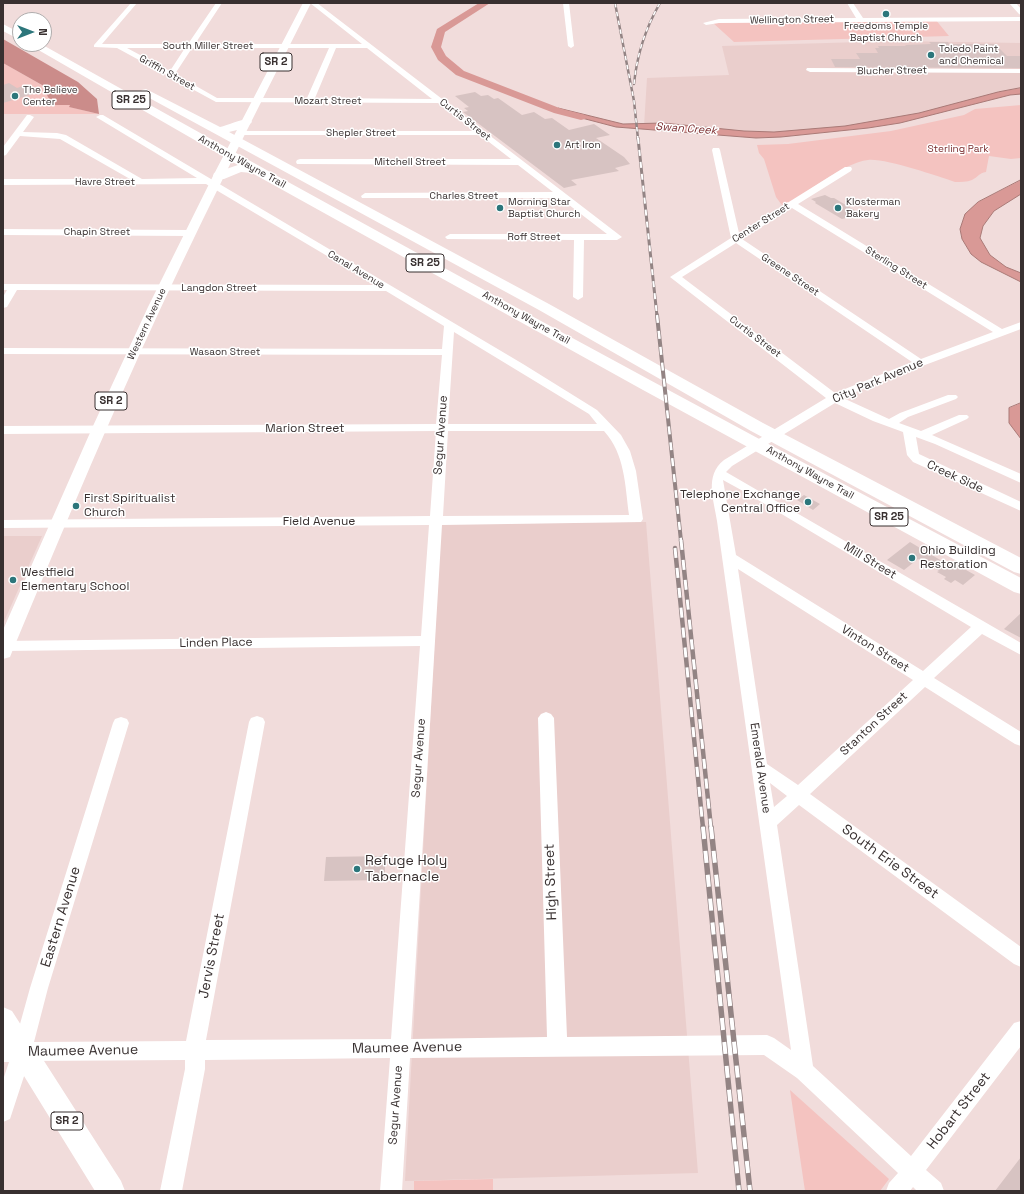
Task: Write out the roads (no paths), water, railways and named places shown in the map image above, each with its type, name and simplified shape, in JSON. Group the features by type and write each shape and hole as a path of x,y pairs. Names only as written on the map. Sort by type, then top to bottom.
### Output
{"highway":[{"path":"3,17 12,22"},
{"path":"3,27 12,32"},
{"name":"Anthony Wayne Trail","path":"47,52 254,169 703,416 766,441 1021,567"},
{"name":"Anthony Wayne Trail","path":"135,85 218,131 239,137 544,307 620,352 704,398 766,441 1021,587"},
{"path":"218,131 239,126 246,122"},
{"path":"213,181 240,168 254,169"}],"main road":[{"name":"Western Avenue","path":"4,649 98,430 213,181 230,155 307,3"},
{"name":"SR 2","path":"3,1020 13,1052 111,1191"}],"street":[{"name":"South Miller Street","path":"134,3 96,46 369,46"},
{"path":"171,75 219,3"},
{"name":"Curtis Street","path":"313,3 617,237"},
{"path":"566,3 571,46"},
{"path":"850,3 860,19"},
{"path":"1012,3 1021,13"},
{"name":"Wellington Street","path":"706,23 719,21 860,19 1021,19"},
{"name":"Griffin Street","path":"118,46 216,100"},
{"path":"310,101 333,46"},
{"name":"Blucher Street","path":"810,70 1021,71"},
{"name":"Mozart Street","path":"216,100 441,101"},
{"name":"Canal Avenue","path":"100,117 213,181 387,288 584,406 608,427 617,438 624,451 630,471 636,519"},
{"path":"3,152 30,118"},
{"name":"Shepler Street","path":"239,137 482,133"},
{"path":"3,138 17,136 57,135 141,182"},
{"path":"716,150 736,239"},
{"name":"Mitchell Street","path":"300,162 520,162"},
{"name":"Center Street","path":"675,277 848,169"},
{"name":"Havre Street","path":"3,182 213,181"},
{"name":"Charles Street","path":"365,196 563,196"},
{"name":"Sterling Street","path":"791,204 1000,332"},
{"name":"Chapin Street","path":"3,232 190,233"},
{"name":"Roff Street","path":"450,237 617,237"},
{"path":"578,297 579,237"},
{"name":"Greene Street","path":"736,239 920,363"},
{"name":"Curtis Street","path":"675,277 834,398"},
{"name":"Langdon Street","path":"3,287 387,288"},
{"path":"3,305 14,287"},
{"name":"Segur Avenue","path":"391,1191 449,325"},
{"name":"City Park Avenue","path":"721,470 834,398 865,384 1021,325"},
{"name":"Wasaon Street","path":"3,351 446,352"},
{"path":"889,424 904,415 952,397"},
{"path":"834,398 889,424 939,441 1021,480"},
{"path":"915,433 964,417"},
{"name":"Marion Street","path":"3,430 608,427"},
{"name":"Creek Side","path":"915,433 912,455 916,459 1021,508"},
{"name":"Emerald Avenue","path":"721,470 717,482 730,558 804,1071"},
{"name":"Mill Street","path":"721,470 748,488 1021,650"},
{"name":"Field Avenue","path":"3,524 636,519"},
{"name":"Vinton Street","path":"730,558 1021,740"},
{"name":"Stanton Street","path":"768,823 981,626"},
{"name":"Linden Place","path":"4,649 427,641"},
{"name":"High Street","path":"546,718 557,1046"},
{"name":"Jervis Street","path":"171,1191 194,1069 196,1034 258,722"},
{"name":"Eastern Avenue","path":"3,1112 13,1052 39,988 121,723"},
{"name":"South Erie Street","path":"760,767 1021,958"},
{"name":"Hobart Street","path":"897,1191 1021,1030"},
{"name":"Maumee Avenue","path":"13,1052 767,1045 804,1071 933,1191"}],"water":[{"path":"1021,88 1021,94 1010,95 900,123 868,128 781,137 756,138 616,127 555,111 558,108 623,124 663,123 744,131 774,132 845,126 919,113 998,92"},
{"path":"1021,180 1021,194 994,211 983,226 980,238 990,255 1006,267 1021,273 1021,282 981,262 971,254 962,239 960,229 965,214 978,202"},
{"path":"1021,403 1021,439 1009,423 1009,408"}],"waterway":[{"name":"Swan Creek","path":"485,3 440,31 436,47 442,58 460,73 558,111 581,117"}],"railway":[{"path":"615,3 634,101 638,139"},
{"path":"634,84 642,42 660,3"},
{"path":"638,138 657,316"},
{"path":"657,315 681,541"},
{"path":"681,540 711,828"},
{"path":"675,548 703,828"},
{"path":"703,827 739,1191"},
{"path":"711,827 750,1191"}],"place":[{"name":"Freedoms Temple Baptist Church","path":"886,14"},
{"name":"Toledo Paint and Chemical","path":"931,55"},
{"name":"The Believe Center","path":"15,96"},
{"name":"Art Iron","path":"557,145"},
{"name":"Morning Star Baptist Church","path":"500,208"},
{"name":"Klosterman Bakery","path":"838,208"},
{"name":"Telephone Exchange Central Office","path":"808,502"},
{"name":"First Spiritualist Church","path":"76,506"},
{"name":"Ohio Building Restoration","path":"912,558"},
{"name":"Westfield Elementary School","path":"13,580"},
{"name":"Refuge Holy Tabernacle","path":"357,869"}],"park label":[{"name":"Sterling Park","path":"958,149"}]}
